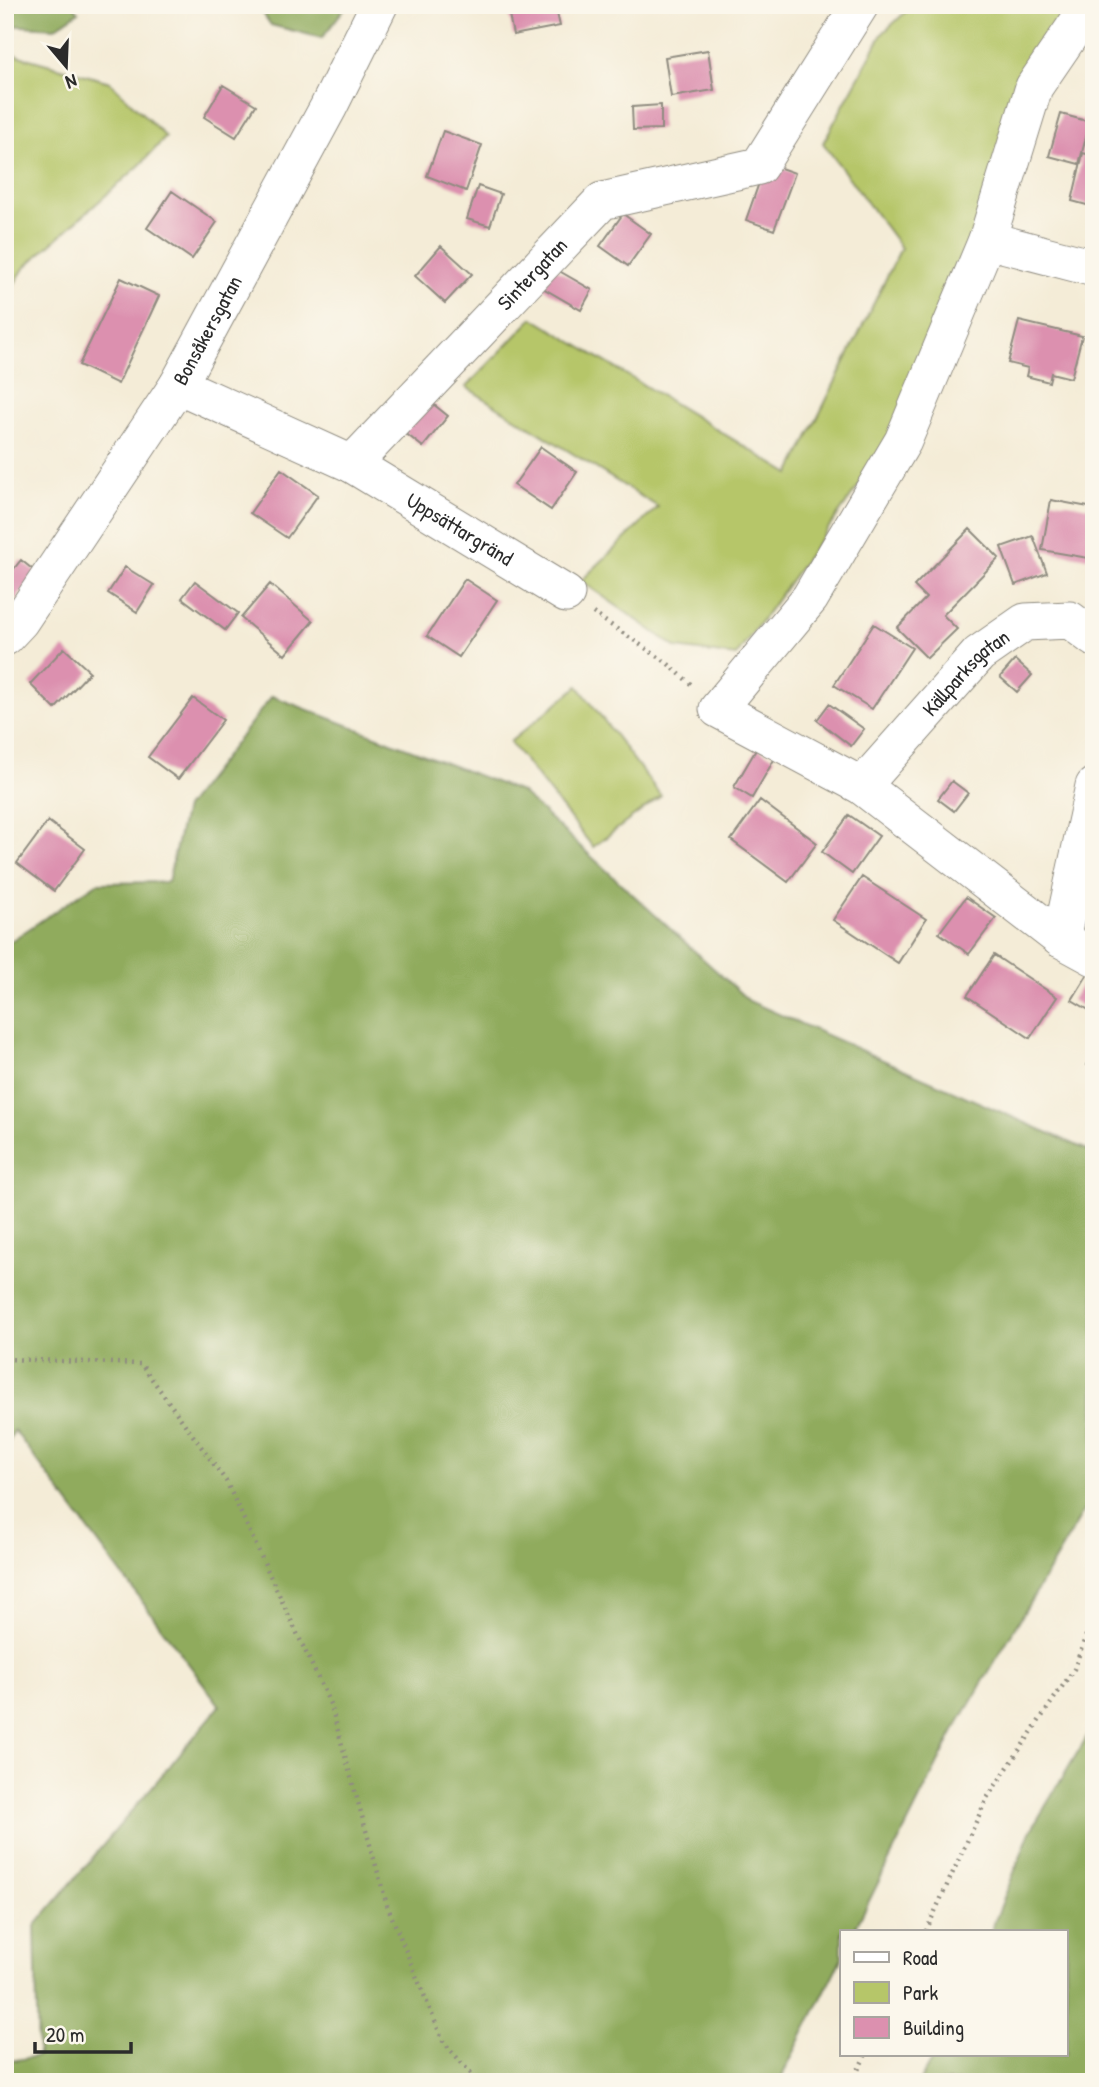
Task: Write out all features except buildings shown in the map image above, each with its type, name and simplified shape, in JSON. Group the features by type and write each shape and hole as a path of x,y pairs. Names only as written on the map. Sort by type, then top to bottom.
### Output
{"street":[{"name":"Bonsåkersgatan","path":"5,637 20,621 178,385 328,108 379,5"},
{"name":"Sintergatan","path":"352,464 601,201 759,166 860,5"},
{"path":"1090,5 1034,87 987,240 903,441 810,598 718,709 862,786 1061,939 1094,957"},
{"path":"987,240 1094,268"},
{"path":"178,385 352,464"},
{"name":"Uppsättargränd","path":"352,464 566,594"},
{"name":"Källparksgatan","path":"862,786 979,654 1025,622 1070,620 1094,638"},
{"path":"1061,939 1094,786"}],"path":[{"path":"566,594 666,662 718,709"},
{"path":"5,1359 141,1364 226,1481 331,1706 387,1905 443,2041 478,2082"},
{"path":"926,1930 987,1798 1074,1669 1094,1613"},
{"path":"852,2082 865,2056"}],"green space":[{"path":"5,5 73,5 79,12 55,28 5,25"},
{"path":"257,5 347,5 322,38 271,25"},
{"path":"913,5 1076,5 972,243 892,440 736,656 677,648 581,581 658,507 466,387 533,318 790,474 901,248 823,143 882,34"},
{"path":"5,52 110,82 166,137 140,165 25,267 5,298"},
{"path":"578,686 661,796 593,847 510,742"},
{"path":"272,696 521,792 749,1001 1094,1153 1094,1494 955,1729 854,1930 840,1930 840,1961 779,2082 5,2082 5,2062 38,2056 35,1926 220,1706 14,1430 5,1452 5,945 97,883 168,882 185,808"},
{"path":"1094,1725 1094,2082 919,2082 934,2056 1068,2056 1068,1930 991,1930 1030,1832"}]}
